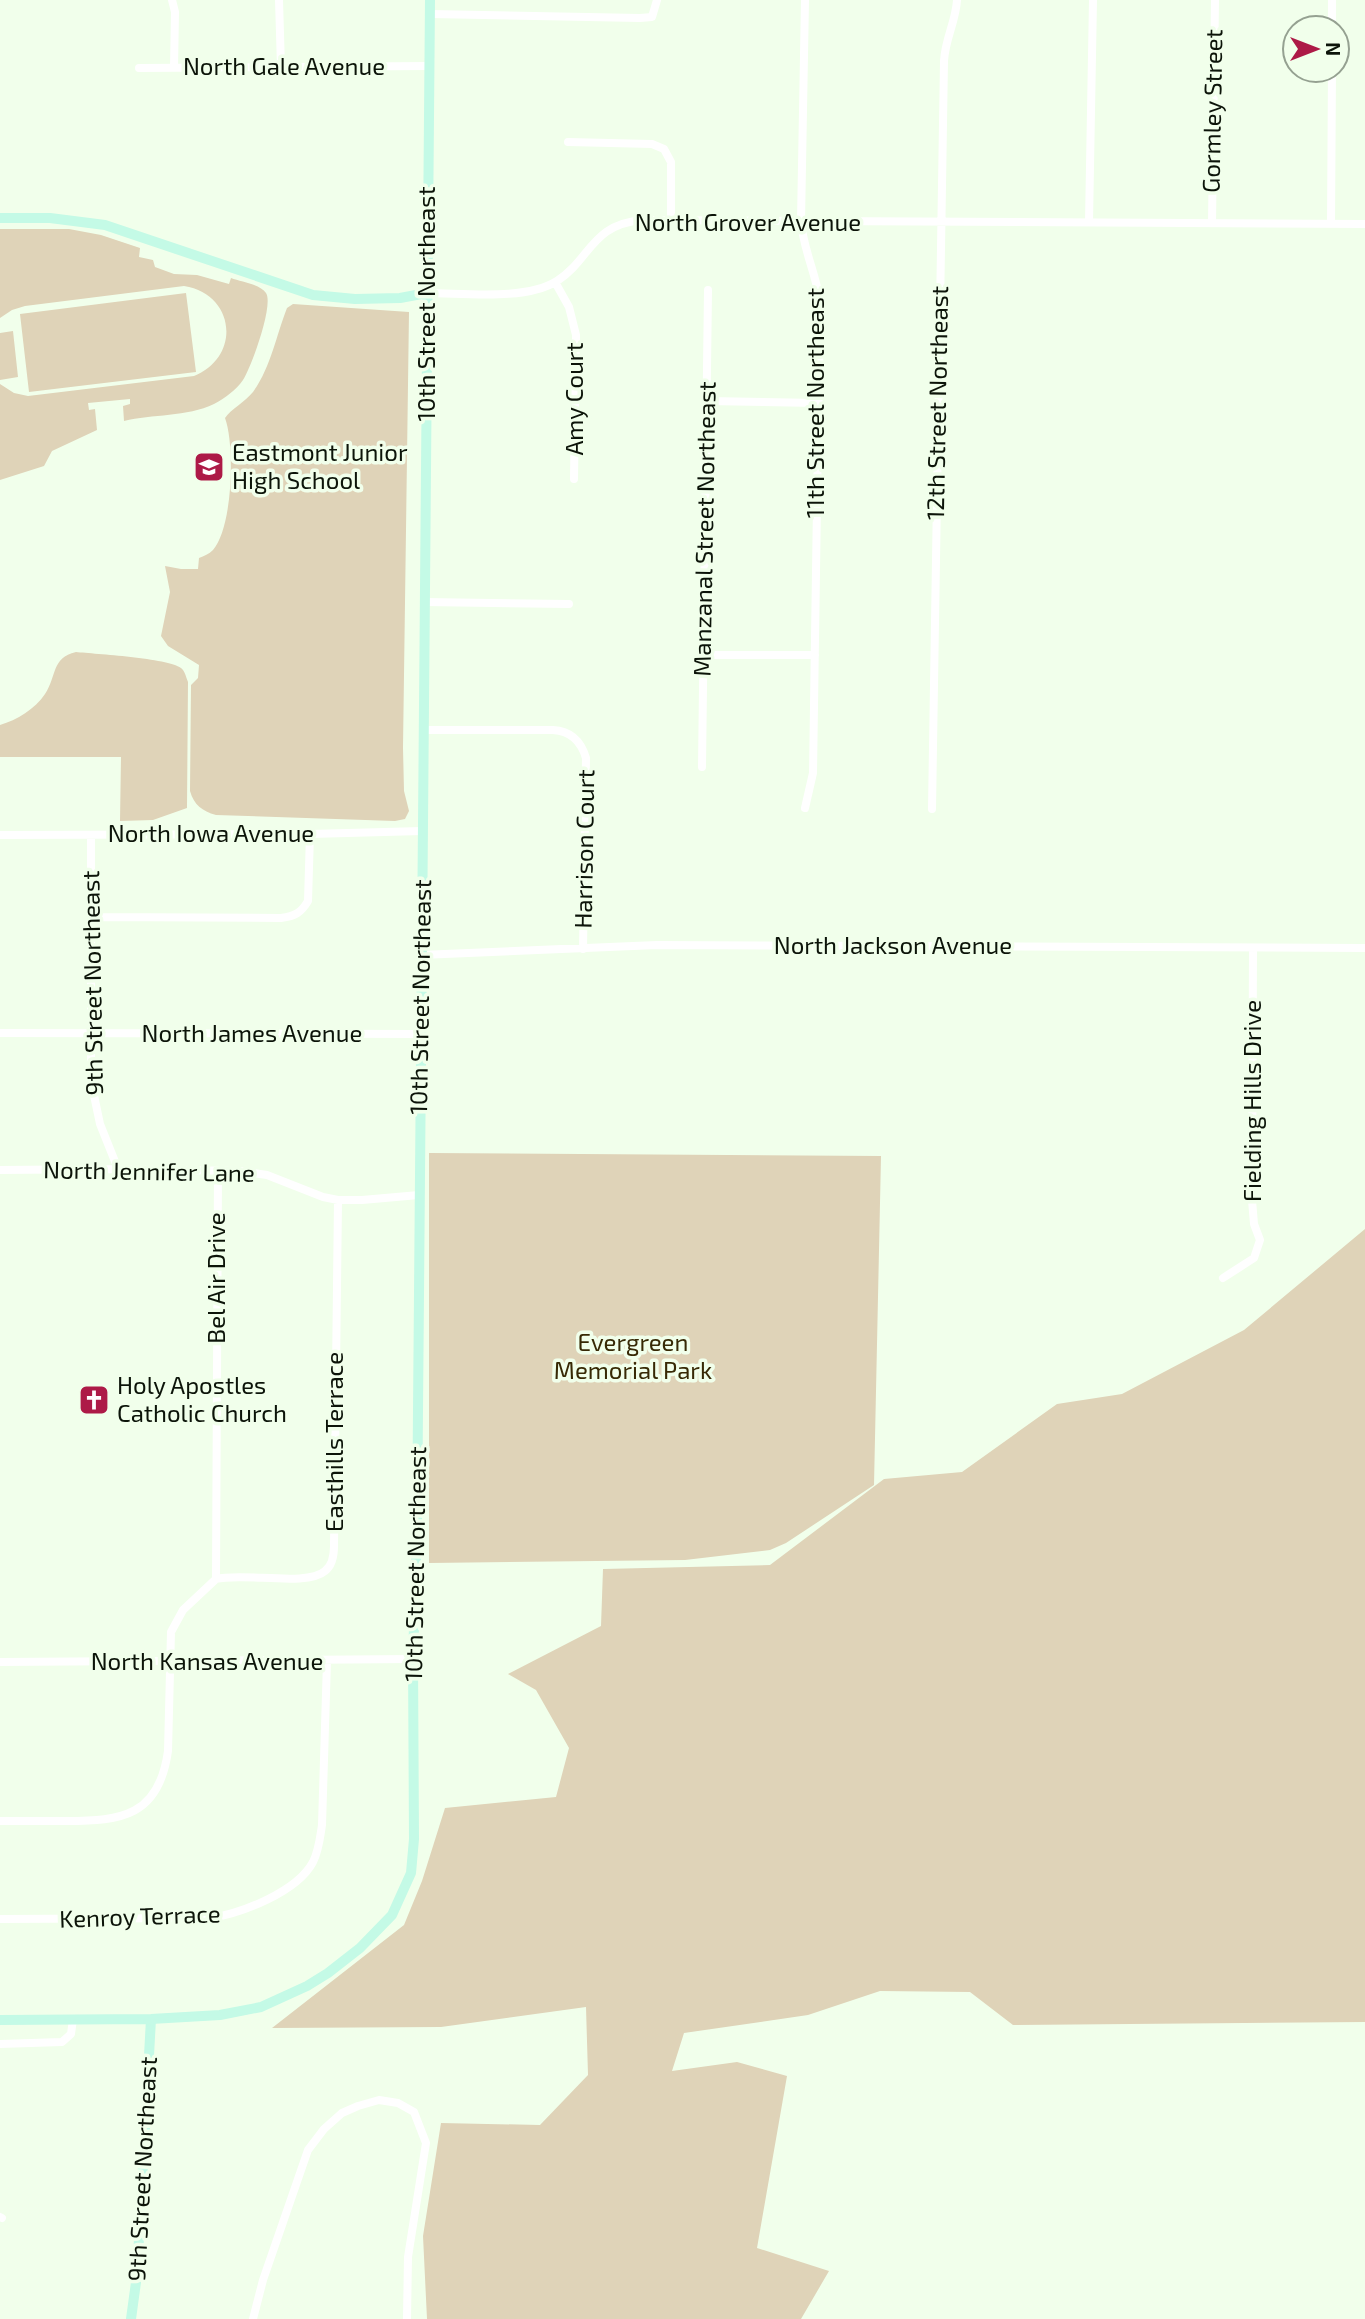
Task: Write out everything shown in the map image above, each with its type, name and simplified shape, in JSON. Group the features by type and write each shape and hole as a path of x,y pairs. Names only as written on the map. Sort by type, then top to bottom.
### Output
{"main road":[{"name":"10th Street Northeast","path":"0,2020 151,2019 220,2015 261,2007 307,1986 360,1948 393,1915 411,1873 414,1839 430,0"},
{"name":"North Grover Avenue","path":"0,218 50,218 105,225 313,295 377,299 427,293"},
{"name":"9th Street Northeast","path":"131,2319 137,2275 151,2019"}],"street":[{"path":"172,0 175,12 174,68"},
{"path":"279,0 281,66"},
{"path":"430,14 640,18 652,17 657,0"},
{"name":"11th Street Northeast","path":"805,0 801,221 805,251 818,288 820,303 813,773 805,808"},
{"name":"12th Street Northeast","path":"932,809 945,47 957,0"},
{"path":"1089,222 1093,0"},
{"name":"Gormley Street","path":"1212,223 1215,0"},
{"name":"North Gale Avenue","path":"139,68 429,66"},
{"path":"1331,223 1332,84"},
{"path":"568,142 652,144 664,149 671,162 671,220"},
{"name":"North Grover Avenue","path":"427,293 520,292 555,282 596,240 612,228 634,220 1365,224"},
{"name":"Amy Court","path":"555,282 569,307 576,335 574,479"},
{"name":"Manzanal Street Northeast","path":"702,767 708,290"},
{"path":"707,401 818,403"},
{"path":"424,603 569,604"},
{"path":"704,655 815,655"},
{"name":"Harrison Court","path":"424,730 563,730 578,741 586,758 583,948"},
{"name":"North Iowa Avenue","path":"0,835 422,831"},
{"path":"92,917 295,916 304,909 308,901 310,834"},
{"name":"9th Street Northeast","path":"91,835 90,1034 93,1096 100,1124 118,1169"},
{"name":"North Jackson Avenue","path":"421,955 657,945 1365,948"},
{"name":"Fielding Hills Drive","path":"1223,1278 1254,1258 1261,1240 1254,1224 1252,1200 1253,948"},
{"name":"North James Avenue","path":"0,1033 421,1034"},
{"name":"North Jennifer Lane","path":"0,1170 218,1170 260,1173 338,1200 419,1195"},
{"name":"Bel Air Drive","path":"216,1579 218,1170"},
{"name":"Easthills Terrace","path":"216,1579 309,1578 325,1572 332,1560 338,1200"},
{"path":"0,1821 108,1820 128,1815 141,1807 152,1795 166,1769 171,1632 177,1619 216,1579"},
{"name":"North Kansas Avenue","path":"0,1662 414,1659"},
{"name":"Kenroy Terrace","path":"0,1919 211,1919 237,1913 257,1904 300,1877 312,1864 322,1825 327,1661"},
{"path":"0,2044 62,2042 71,2034 73,2019"},
{"path":"253,2319 263,2280 309,2150 324,2129 342,2113 379,2101 398,2103 414,2112 426,2143 408,2257 407,2319"}],"green space":[{"path":"0,229 69,229 101,235 140,248 139,257 153,260 155,267 174,274 197,275 229,284 231,278 259,287 266,293 267,310 256,350 243,380 230,394 214,404 181,413 124,421 123,406 130,404 130,399 88,403 89,410 95,409 97,430 52,451 44,466 0,480 0,384 14,393 28,396 194,376 209,367 220,355 226,326 214,301 201,291 184,286 25,306 0,318"},
{"path":"186,293 196,372 29,392 20,314"},
{"path":"293,304 409,312 403,748 404,791 409,811 405,819 395,821 216,815 199,807 190,791 191,685 198,678 199,665 168,646 161,636 170,592 165,566 198,569 199,558 213,550 220,539 228,505 231,466 225,418 250,396 259,382 269,362 287,308"},
{"path":"13,331 18,377 0,380 0,333"},
{"path":"76,652 162,662 184,671 188,682 187,808 153,820 120,821 121,757 0,757 0,725 31,709 45,694 58,663"},
{"name":"Evergreen Memorial Park","path":"429,1153 881,1156 874,1485 786,1543 770,1550 685,1560 429,1563"},
{"path":"1365,1229 1365,2022 1013,2025 970,1992 880,1991 808,2015 684,2033 672,2071 737,2062 787,2076 757,2248 829,2271 801,2319 427,2319 423,2236 441,2123 540,2125 588,2075 586,2007 441,2027 272,2028 404,1925 422,1881 445,1808 556,1797 569,1748 536,1690 508,1674 601,1626 603,1569 770,1565 884,1479 962,1472 1057,1404 1122,1394 1244,1330"}],"place":[{"name":"Eastmont Junior High School","path":"209,467"},
{"name":"Holy Apostles Catholic Church","path":"94,1400"}]}
